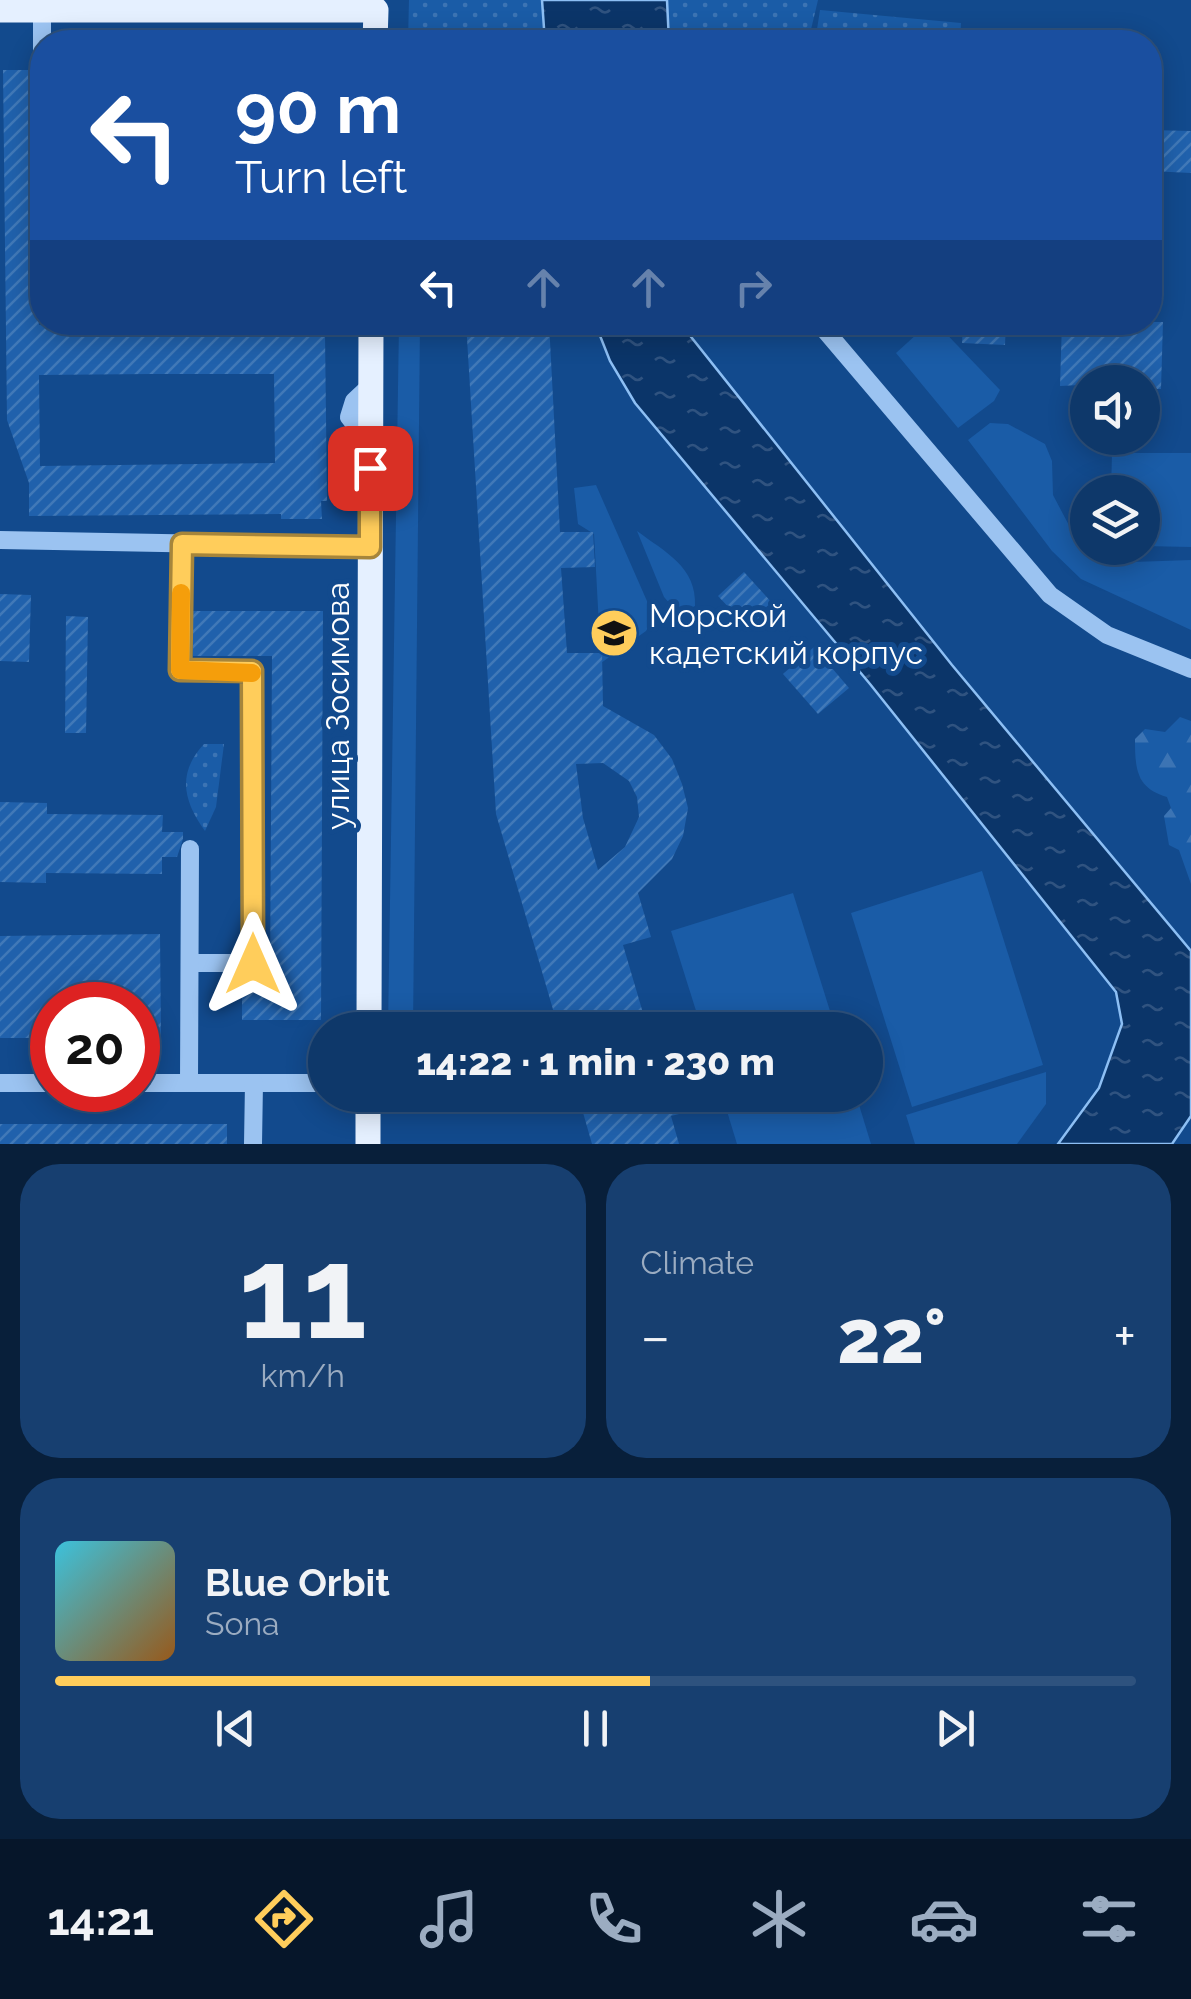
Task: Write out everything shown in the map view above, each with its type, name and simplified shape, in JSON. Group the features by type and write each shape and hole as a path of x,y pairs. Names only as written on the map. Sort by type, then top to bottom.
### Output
{"main road":[{"path":"0,10 375,5"},
{"name":"улица Зосимова","path":"368,1012 371,335"},
{"path":"368,1112 368,1144"}],"street":[{"path":"42,9 42,30"},
{"path":"829,335 1050,595 1108,635 1191,669"},
{"path":"0,540 370,547"},
{"path":"182,544 180,670 252,671 253,964 190,963"},
{"path":"190,849 190,1083"},
{"path":"160,1083 308,1082"},
{"path":"0,1084 30,1083"},
{"path":"254,1083 254,1144"}],"green space":[{"path":"409,0 542,0 544,30 408,30"},
{"path":"667,0 818,0 811,30 668,30"},
{"path":"820,10 961,23 961,30 817,30"},
{"path":"399,335 420,335 413,1012 388,1012"},
{"path":"916,335 947,335 1000,390 994,401 958,428 896,353"},
{"path":"990,423 1008,424 1045,444 1052,461 1053,495 1070,527 1070,565 1160,565 1160,561 1191,560 1191,630 1081,579 1052,551 968,440"},
{"path":"1191,453 1191,547 1160,546 1160,475 1111,475 1112,455"},
{"path":"596,485 654,617 646,631 601,663 594,534 578,524 574,488"},
{"path":"637,531 685,571 691,581 695,606 679,614 664,597"},
{"path":"1180,717 1191,721 1191,884 1179,850 1169,845 1164,816 1171,808 1167,797 1143,782 1136,759 1135,739 1145,729 1165,732"},
{"path":"204,744 224,744 216,807 205,831 192,809 186,787 190,766"},
{"path":"982,871 1043,1065 912,1107 851,913"},
{"path":"793,893 830,1012 696,1012 671,931"},
{"path":"1046,1072 1046,1104 1017,1144 915,1144 906,1115"},
{"path":"727,1112 861,1112 871,1144 737,1144"}],"water":[{"path":"542,0 667,0 668,30 544,30"},
{"path":"600,335 690,335 952,665 1191,951 1191,1116 1172,1144 1058,1144 1099,1088 1122,1024 1116,992 870,684 635,403"}],"building":[{"path":"3,70 30,70 30,335 325,335 327,501 321,501 322,519 281,519 281,514 29,516 29,483 7,420","holes":["274,374 275,463 40,466 39,375"]},
{"path":"1162,130 1191,131 1191,173 1162,172"},
{"path":"1163,322 1161,389 1160,365 1070,365 1070,386 1060,386 1062,335 1162,335"},
{"path":"467,335 550,335 560,532 593,532 595,567 561,568 567,653 602,653 603,706 654,735 672,759 682,784 688,808 683,836 672,859 638,893 651,937 623,945 643,1012 554,1012 496,814","holes":["603,763 629,781 637,797 639,817 625,847 598,870 583,818 576,764"]},
{"path":"962,335 1005,335 1005,345 962,343"},
{"path":"744,572 773,604 748,628 718,596"},
{"path":"0,594 31,595 29,662 0,661"},
{"path":"193,611 323,611 321,1012 308,1012 308,1020 242,1020 242,981 270,981 272,656 193,656"},
{"path":"66,616 88,617 86,733 65,733"},
{"path":"814,647 849,688 818,714 783,674"},
{"path":"0,802 47,803 47,814 163,815 162,832 183,832 183,839 177,857 162,857 162,874 46,873 46,883 0,882"},
{"path":"160,934 161,1036 160,982 30,982 30,1038 0,1038 0,936"},
{"path":"583,1112 687,1112 671,1116 679,1144 592,1144"},
{"path":"0,1124 227,1124 227,1144 0,1144"}],"slow traffic":[{"path":"181,593 180,670 252,673"}],"place":[{"name":"Морской кадетский корпус","path":"614,633"}],"route":[{"path":"253,964 252,671 180,670 182,544 370,547 370,468"}]}
